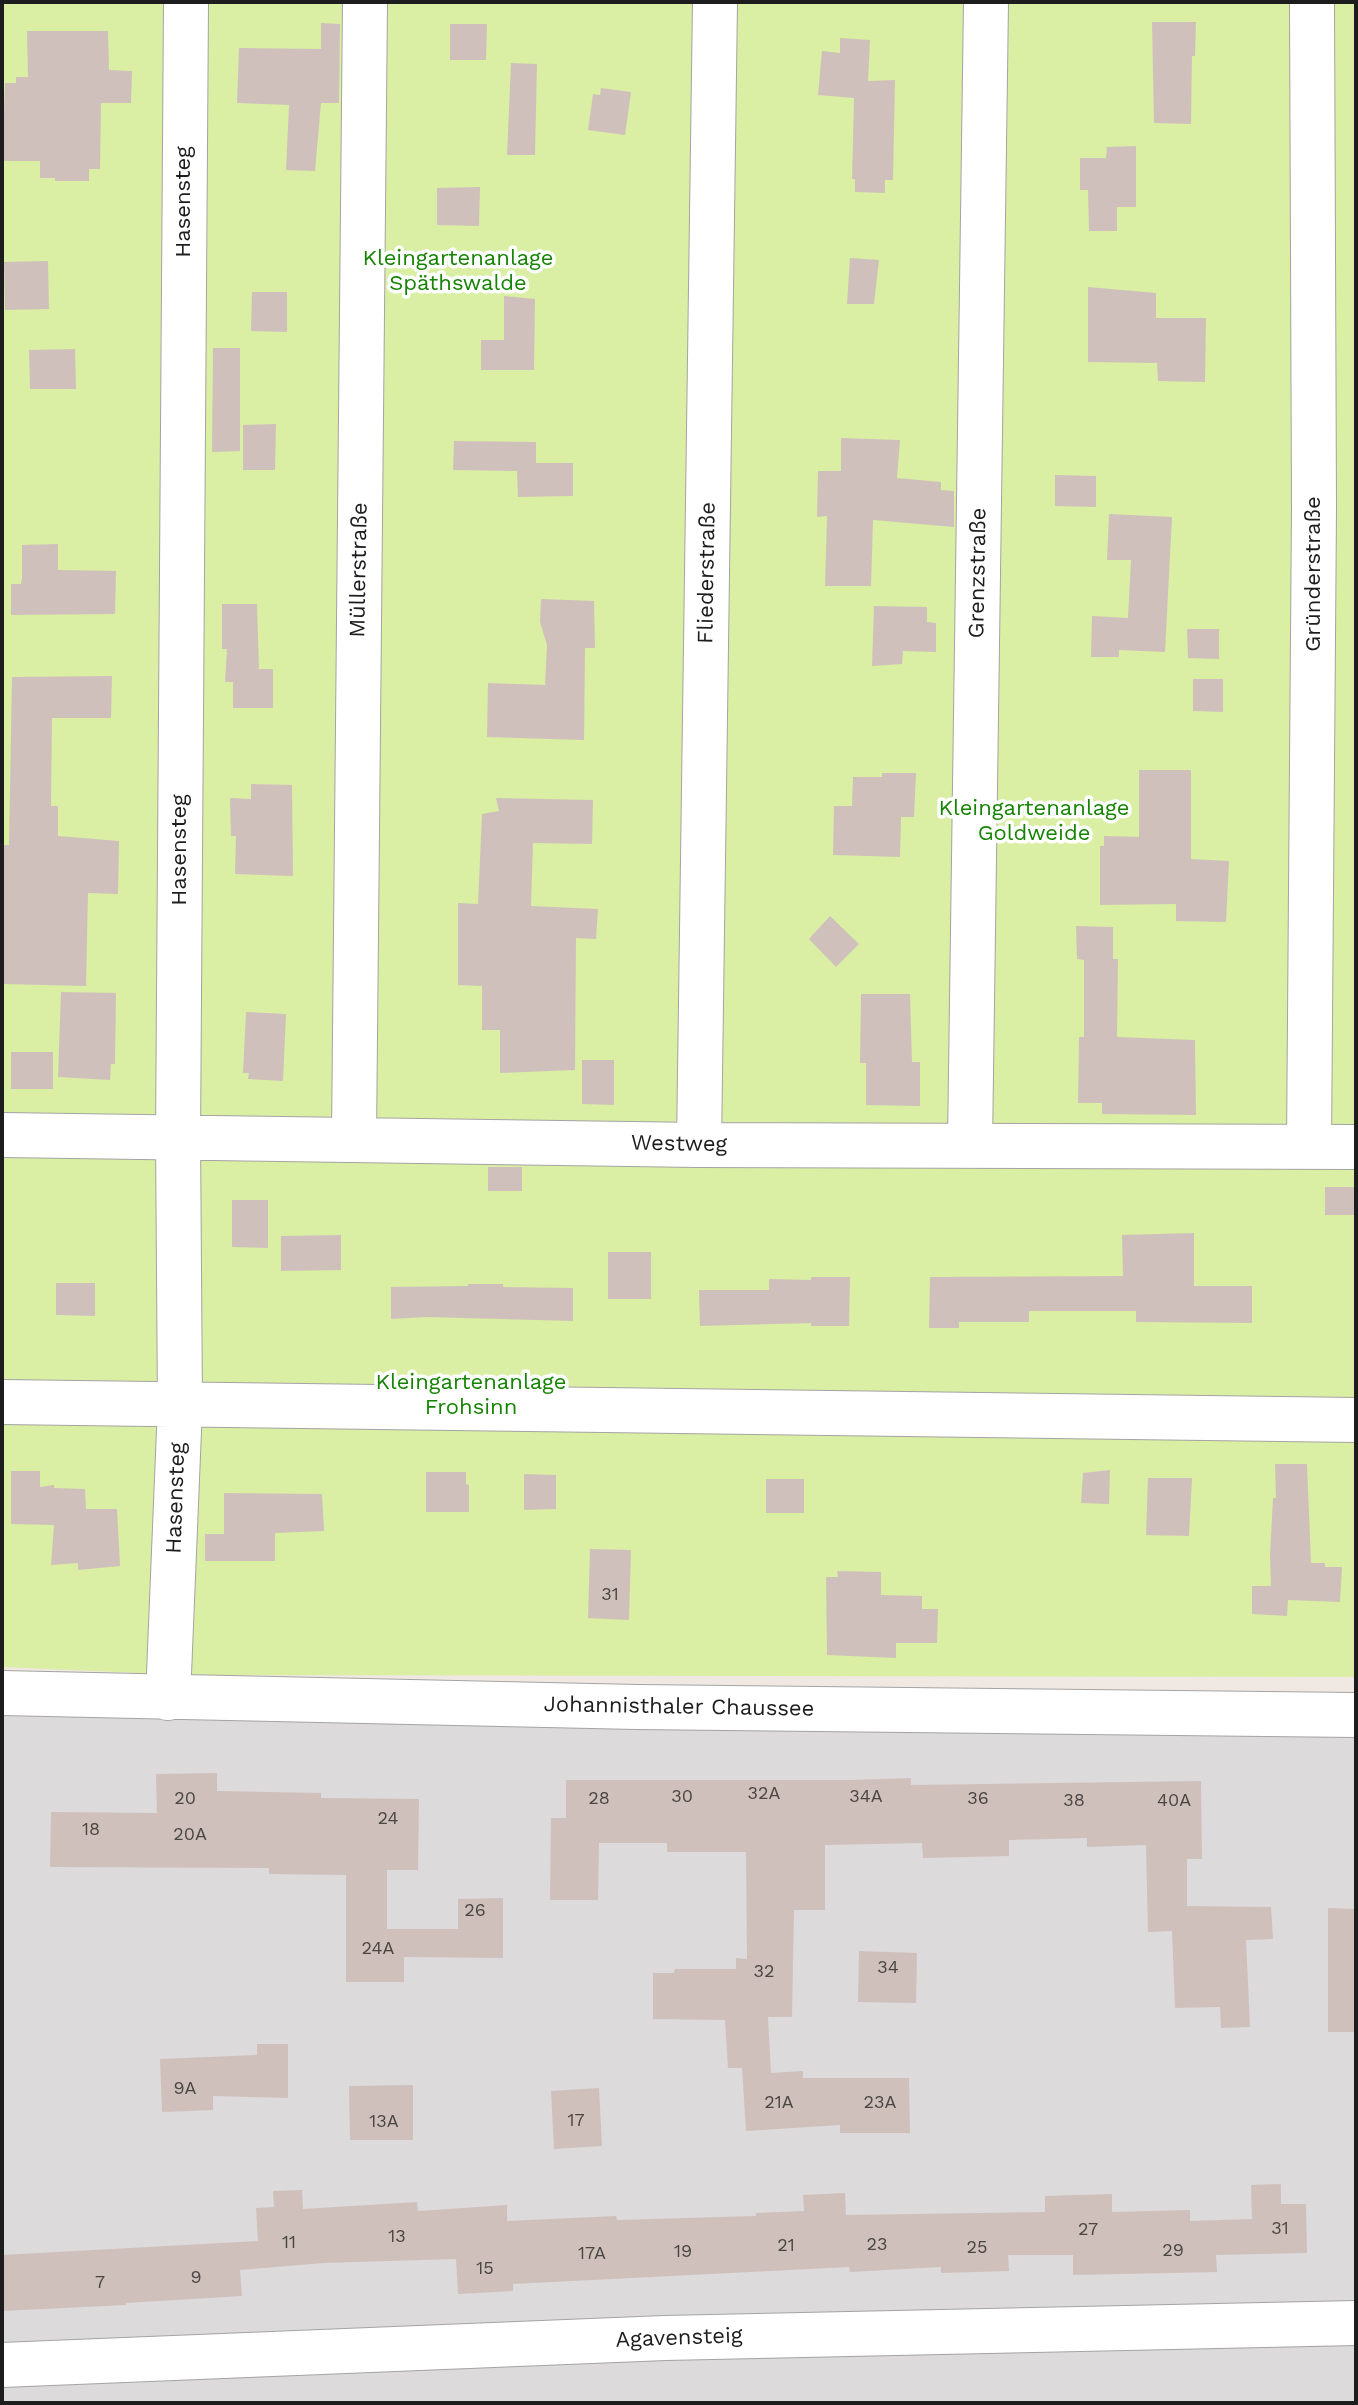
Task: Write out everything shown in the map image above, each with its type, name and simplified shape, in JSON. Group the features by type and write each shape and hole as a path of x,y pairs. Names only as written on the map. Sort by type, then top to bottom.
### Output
{"street":[{"name":"Hasensteg","path":"168,1698 180,1406 178,1137 186,2"},
{"name":"Müllerstraße","path":"354,1138 365,2"},
{"name":"Fliederstraße","path":"699,1145 715,2"},
{"name":"Grenzstraße","path":"970,1144 986,2"},
{"name":"Gründerstraße","path":"1309,1146 1314,524 1312,2"},
{"name":"Westweg","path":"2,1135 699,1145 1356,1147"},
{"path":"2,1402 1356,1420"},
{"name":"Johannisthaler Chaussee","path":"2,1693 637,1707 1356,1715"},
{"name":"Agavensteig","path":"2,2365 665,2338 1356,2323"}],"shaded area":[{"path":"2,1707 1356,1720 1356,2403 2,2403"}],"green space":[{"path":"2,2 1356,2 1356,1677 184,1675 2,1667"}],"building":[{"path":"1152,22 1196,22 1191,124 1154,123"},
{"path":"321,23 340,24 339,103 321,103 315,171 286,170 289,105 237,103 239,48 321,49"},
{"path":"450,24 487,24 486,60 450,60"},
{"path":"27,31 108,31 109,70 132,71 131,103 101,103 100,169 89,169 89,181 40,178 40,161 2,161 5,83 16,83 16,77 28,77"},
{"path":"840,38 870,40 868,81 895,80 893,180 885,180 885,193 855,192 855,179 852,179 854,98 818,95 822,51 840,53"},
{"path":"511,63 537,64 535,155 507,155"},
{"path":"601,88 631,92 625,135 588,130 593,94 600,95"},
{"path":"1136,146 1136,207 1117,207 1117,231 1089,231 1088,190 1080,190 1080,158 1106,158 1107,147"},
{"path":"480,187 479,226 437,225 437,188"},
{"path":"850,258 879,260 874,304 847,304"},
{"path":"48,261 49,309 5,310 4,262"},
{"path":"1088,287 1156,293 1156,318 1206,318 1205,382 1158,381 1157,363 1088,362"},
{"path":"252,292 287,292 287,332 251,331"},
{"path":"504,296 535,299 534,370 481,370 481,340 504,340"},
{"path":"213,348 240,348 240,451 212,452"},
{"path":"75,349 76,389 30,389 29,350"},
{"path":"276,424 275,470 243,470 243,425"},
{"path":"841,438 900,440 897,478 941,482 941,490 954,491 954,527 873,520 871,586 825,586 827,516 817,517 818,471 841,471"},
{"path":"454,441 536,442 536,463 573,463 573,496 518,497 517,471 453,470"},
{"path":"1055,475 1096,476 1096,507 1055,506"},
{"path":"1109,514 1172,517 1165,652 1119,650 1119,657 1091,657 1092,616 1128,618 1131,560 1107,560"},
{"path":"58,544 58,570 116,571 115,614 11,615 11,584 21,584 22,578 22,545"},
{"path":"541,599 594,601 595,648 585,648 584,740 487,737 488,683 545,685 547,645 540,622"},
{"path":"222,604 257,604 259,669 273,669 273,708 233,708 233,682 225,682 227,649 222,649"},
{"path":"874,606 927,607 927,622 936,623 936,652 903,651 902,664 872,666"},
{"path":"1187,629 1219,629 1219,659 1188,658"},
{"path":"112,676 111,718 52,718 51,806 58,806 58,836 119,841 118,894 88,893 86,986 2,984 2,845 9,845 12,677"},
{"path":"1193,679 1223,679 1223,712 1193,711"},
{"path":"1139,770 1191,770 1191,859 1229,861 1226,922 1176,921 1176,904 1100,905 1100,846 1104,846 1104,836 1139,837"},
{"path":"882,773 916,773 914,817 901,817 900,857 833,855 834,806 852,806 853,777 882,777"},
{"path":"251,784 292,785 293,876 235,874 236,836 231,836 230,798 251,799"},
{"path":"496,798 593,800 592,844 533,843 531,906 598,909 596,939 576,938 575,1070 500,1073 500,1030 482,1030 482,986 458,985 458,903 478,904 482,814 499,811"},
{"path":"830,916 859,944 836,967 809,939"},
{"path":"1076,926 1113,927 1113,959 1118,959 1117,1037 1195,1040 1196,1115 1102,1114 1102,1103 1078,1103 1079,1037 1084,1037 1084,960 1077,959"},
{"path":"61,992 116,993 115,1064 111,1064 110,1080 58,1077"},
{"path":"861,994 910,994 912,1062 920,1062 920,1106 866,1105 866,1063 860,1063"},
{"path":"246,1012 286,1014 283,1081 248,1079 249,1073 243,1073"},
{"path":"11,1052 53,1052 53,1089 11,1089"},
{"path":"582,1060 614,1060 614,1105 582,1104"},
{"path":"488,1167 522,1167 522,1191 488,1191"},
{"path":"1325,1187 1356,1187 1356,1215 1325,1215"},
{"path":"232,1200 268,1200 268,1248 232,1247"},
{"path":"1194,1233 1194,1286 1252,1286 1252,1323 1136,1322 1136,1311 1029,1311 1029,1322 959,1322 959,1328 929,1328 930,1277 1123,1276 1122,1235"},
{"path":"341,1235 341,1270 281,1271 281,1236"},
{"path":"608,1252 651,1252 651,1299 608,1299"},
{"path":"811,1277 850,1277 849,1326 811,1326 811,1323 700,1326 699,1290 769,1290 769,1279 811,1280"},
{"path":"56,1283 95,1283 95,1316 56,1315"},
{"path":"468,1284 573,1288 573,1321 391,1319 391,1287"},
{"path":"1275,1464 1307,1464 1311,1563 1342,1567 1340,1602 1288,1600 1287,1616 1252,1614 1252,1586 1271,1586"},
{"path":"1110,1470 1109,1504 1081,1503 1083,1473"},
{"path":"11,1471 40,1471 40,1487 54,1485 54,1488 85,1489 86,1509 117,1509 120,1566 78,1570 78,1563 51,1565 54,1525 11,1524"},
{"path":"426,1472 466,1472 469,1512 426,1512"},
{"path":"524,1474 556,1475 556,1509 524,1510"},
{"path":"1148,1478 1192,1478 1189,1536 1146,1535"},
{"path":"766,1479 804,1479 804,1513 766,1513"},
{"path":"224,1493 322,1494 324,1531 275,1533 275,1561 205,1561 205,1534 224,1534"},
{"path":"590,1549 631,1550 629,1620 588,1618"},
{"path":"837,1571 881,1572 881,1595 922,1596 922,1609 938,1609 937,1643 896,1643 896,1658 827,1655 826,1577 838,1577"},
{"path":"217,1773 217,1791 321,1793 321,1798 419,1799 418,1870 387,1870 387,1929 458,1929 458,1899 503,1898 503,1958 404,1957 404,1982 346,1982 346,1875 269,1874 269,1868 50,1867 51,1812 157,1813 156,1774"},
{"path":"911,1778 911,1785 1201,1781 1202,1859 1187,1859 1187,1906 1271,1907 1273,1939 1246,1940 1250,2027 1221,2028 1220,2007 1175,2008 1172,1931 1148,1932 1146,1845 1087,1847 1087,1838 1009,1840 1009,1856 923,1858 922,1843 825,1845 825,1910 794,1910 792,2017 768,2017 771,2073 803,2071 803,2078 909,2078 910,2133 840,2133 840,2125 746,2131 742,2068 728,2068 725,2020 653,2019 653,1973 674,1973 675,1969 736,1969 736,1958 747,1959 746,1852 667,1852 667,1843 599,1843 598,1900 550,1900 551,1818 566,1818 566,1780"},
{"path":"1328,1908 1356,1909 1356,2032 1328,2032"},
{"path":"859,1951 917,1953 916,2003 858,2002"},
{"path":"257,2044 288,2044 288,2098 213,2096 213,2110 162,2112 160,2059 257,2055"},
{"path":"413,2085 413,2140 350,2140 349,2086"},
{"path":"599,2088 602,2146 554,2149 551,2091"},
{"path":"1281,2184 1281,2204 1306,2204 1307,2253 1216,2255 1217,2272 1073,2275 1073,2255 1008,2255 1009,2271 941,2273 941,2267 850,2272 849,2267 513,2284 513,2291 458,2294 456,2259 323,2263 240,2270 242,2296 2,2311 2,2255 258,2241 256,2208 274,2207 273,2191 302,2190 303,2209 417,2202 418,2211 507,2205 507,2221 616,2216 617,2220 756,2216 756,2213 804,2211 803,2195 845,2193 846,2215 1045,2212 1045,2196 1112,2194 1112,2212 1190,2210 1190,2221 1252,2219 1251,2185"}],"park label":[{"name":"Kleingartenanlage Späthswalde","path":"458,272"},
{"name":"Kleingartenanlage Goldweide","path":"1034,822"},
{"name":"Kleingartenanlage Frohsinn","path":"471,1396"}]}
